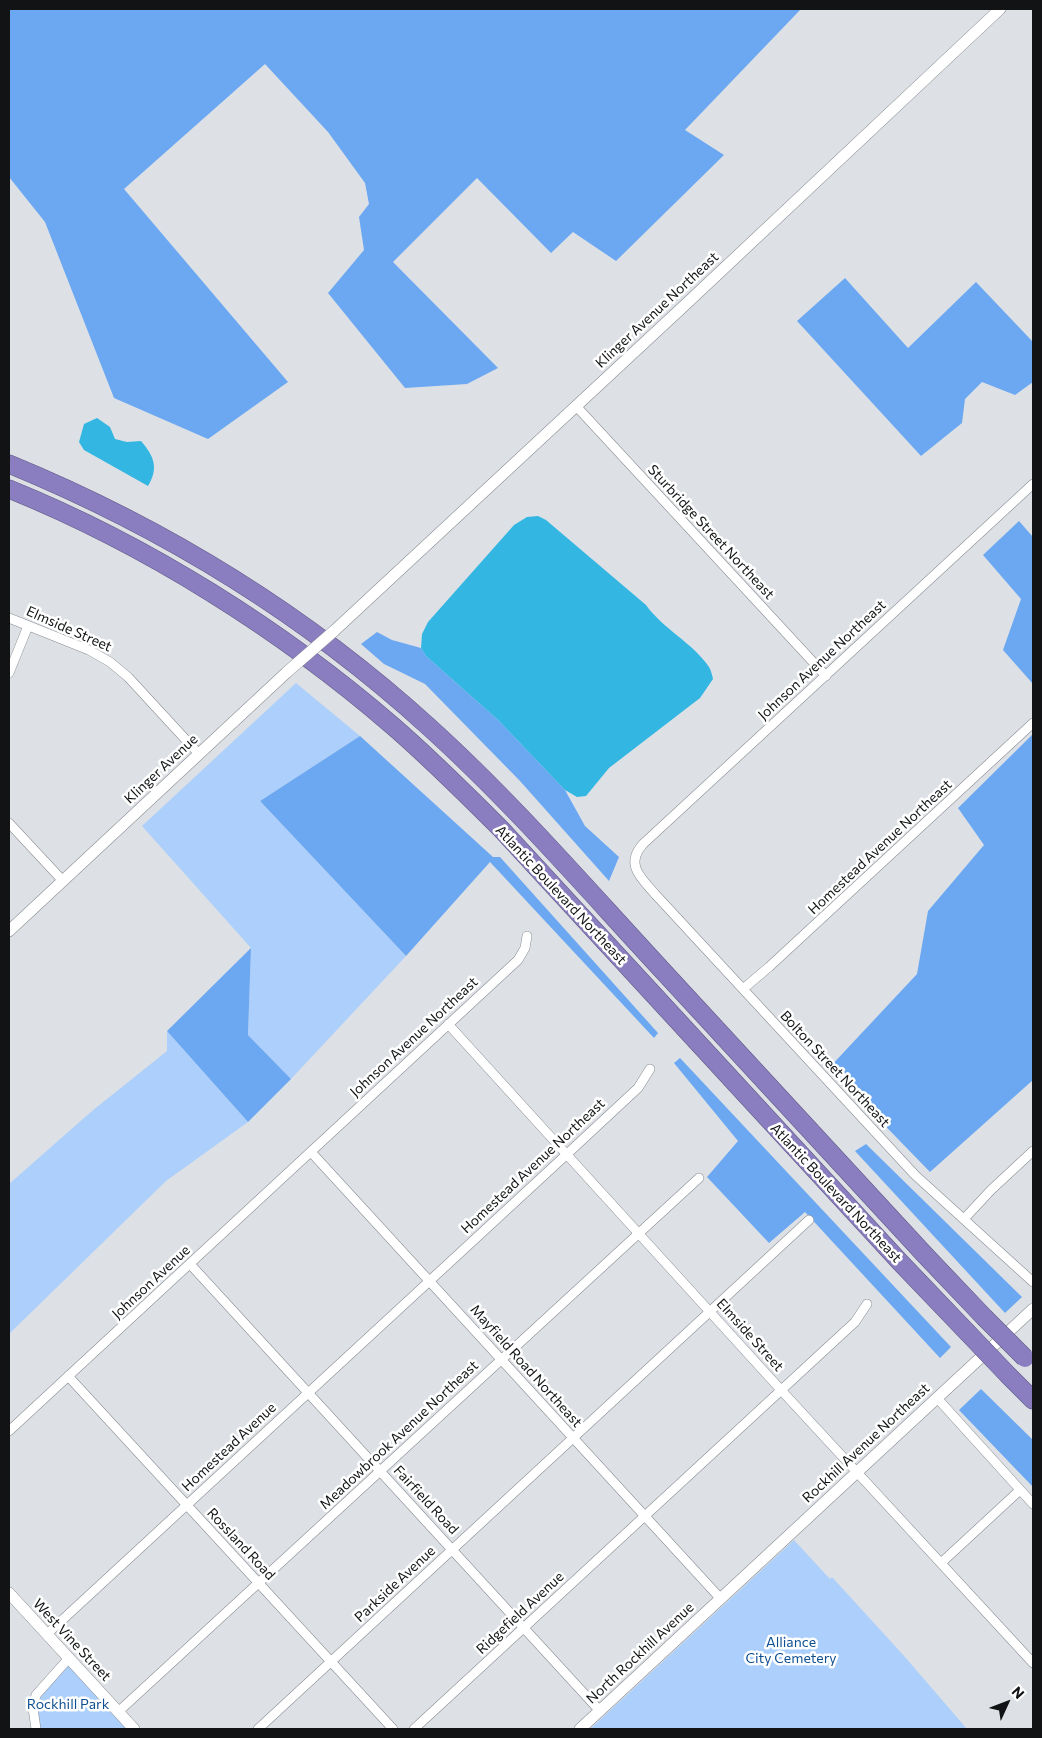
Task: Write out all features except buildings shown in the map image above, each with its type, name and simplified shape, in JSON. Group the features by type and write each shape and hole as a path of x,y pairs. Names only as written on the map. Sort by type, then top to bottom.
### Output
{"highway":[{"name":"Atlantic Boulevard Northeast","path":"9,464 111,510 221,571 317,637 382,687 428,726 508,804 925,1255 1029,1362"},
{"name":"Atlantic Boulevard Northeast","path":"9,489 134,548 228,604 280,639 361,699 406,737 441,769 500,829 852,1210 1033,1400"}],"street":[{"name":"Klinger Avenue Northeast","path":"334,631 1000,9"},
{"name":"Sturbridge Street Northeast","path":"576,406 826,676"},
{"name":"Johnson Avenue Northeast","path":"634,860 637,851 643,844 1033,484"},
{"name":"Elmside Street","path":"9,618 90,650 110,662 128,677 199,754"},
{"path":"9,673 28,626"},
{"name":"Klinger Avenue","path":"9,931 287,672 334,631"},
{"name":"Homestead Avenue Northeast","path":"743,989 1033,723"},
{"path":"9,824 63,882"},
{"name":"Bolton Street Northeast","path":"634,860 637,871 643,881 915,1175 996,1246 1033,1282"},
{"name":"Johnson Avenue Northeast","path":"311,1152 518,960 525,948 528,936"},
{"name":"Elmside Street","path":"448,1024 781,1390 1033,1663"},
{"name":"Homestead Avenue Northeast","path":"429,1280 638,1088 650,1069"},
{"path":"964,1219 990,1190 1033,1151"},
{"name":"Johnson Avenue","path":"9,1431 311,1152"},
{"name":"Mayfield Road Northeast","path":"311,1152 720,1598"},
{"name":"Meadowbrook Avenue Northeast","path":"118,1712 699,1178"},
{"name":"Parkside Avenue","path":"258,1729 809,1220"},
{"name":"Fairfield Road","path":"190,1264 600,1711"},
{"name":"Homestead Avenue","path":"46,1634 429,1280"},
{"name":"Ridgefield Avenue","path":"414,1729 855,1322 867,1304"},
{"name":"Rockhill Avenue Northeast","path":"720,1598 1033,1309"},
{"name":"Rossland Road","path":"68,1376 393,1729"},
{"path":"937,1398 1033,1504"},
{"path":"941,1563 1020,1490"},
{"name":"West Vine Street","path":"9,1593 134,1729"},
{"name":"North Rockhill Avenue","path":"580,1729 720,1598"},
{"path":"36,1729 33,1708 36,1695 69,1658"}],"green space":[{"path":"296,683 360,736 260,801 406,956 291,1079 248,1035 251,948 142,826"},
{"path":"167,1031 248,1122 166,1181 9,1334 9,1184 92,1111 167,1051"},
{"name":"Alliance City Cemetery","path":"794,1540 830,1579 832,1577 967,1729 590,1729"},
{"name":"Rockhill Park","path":"69,1665 128,1729 39,1729 37,1714 38,1697"}],"shaded area":[{"path":"9,9 801,9 685,130 724,155 616,261 573,232 551,253 477,178 393,262 498,368 467,384 405,388 328,293 364,250 359,217 369,204 365,183 328,132 265,64 124,189 288,382 208,439 114,398 45,222 9,177"},
{"path":"845,278 908,348 976,282 1033,342 1033,382 1015,395 982,382 965,399 962,423 921,456 797,321"},
{"path":"97,418 110,427 115,439 127,442 141,441 154,462 153,473 148,486 84,450 79,442 84,424"},
{"path":"538,516 546,520 646,605 653,614 687,643 710,668 713,679 700,698 609,768 586,796 577,797 565,790 498,720 426,656 421,648 422,634 428,622 514,525 527,517"},
{"path":"1019,521 1033,537 1033,684 1003,650 1021,599 983,555"},
{"path":"377,632 392,640 421,648 426,656 498,720 565,790 585,826 619,857 609,881 520,781 425,684 384,664 361,644"},
{"path":"1033,734 1033,1080 930,1172 829,1068 917,974 928,911 984,845 958,808"},
{"path":"360,736 493,857 500,857 658,1033 654,1038 490,862 406,956 260,801"},
{"path":"251,948 248,1035 291,1079 248,1122 167,1031"},
{"path":"680,1058 951,1347 940,1358 805,1212 769,1243 707,1177 738,1141 674,1063"},
{"path":"866,1144 1022,1297 1005,1313 855,1151"},
{"path":"981,1389 1033,1440 1033,1487 959,1410"}]}
